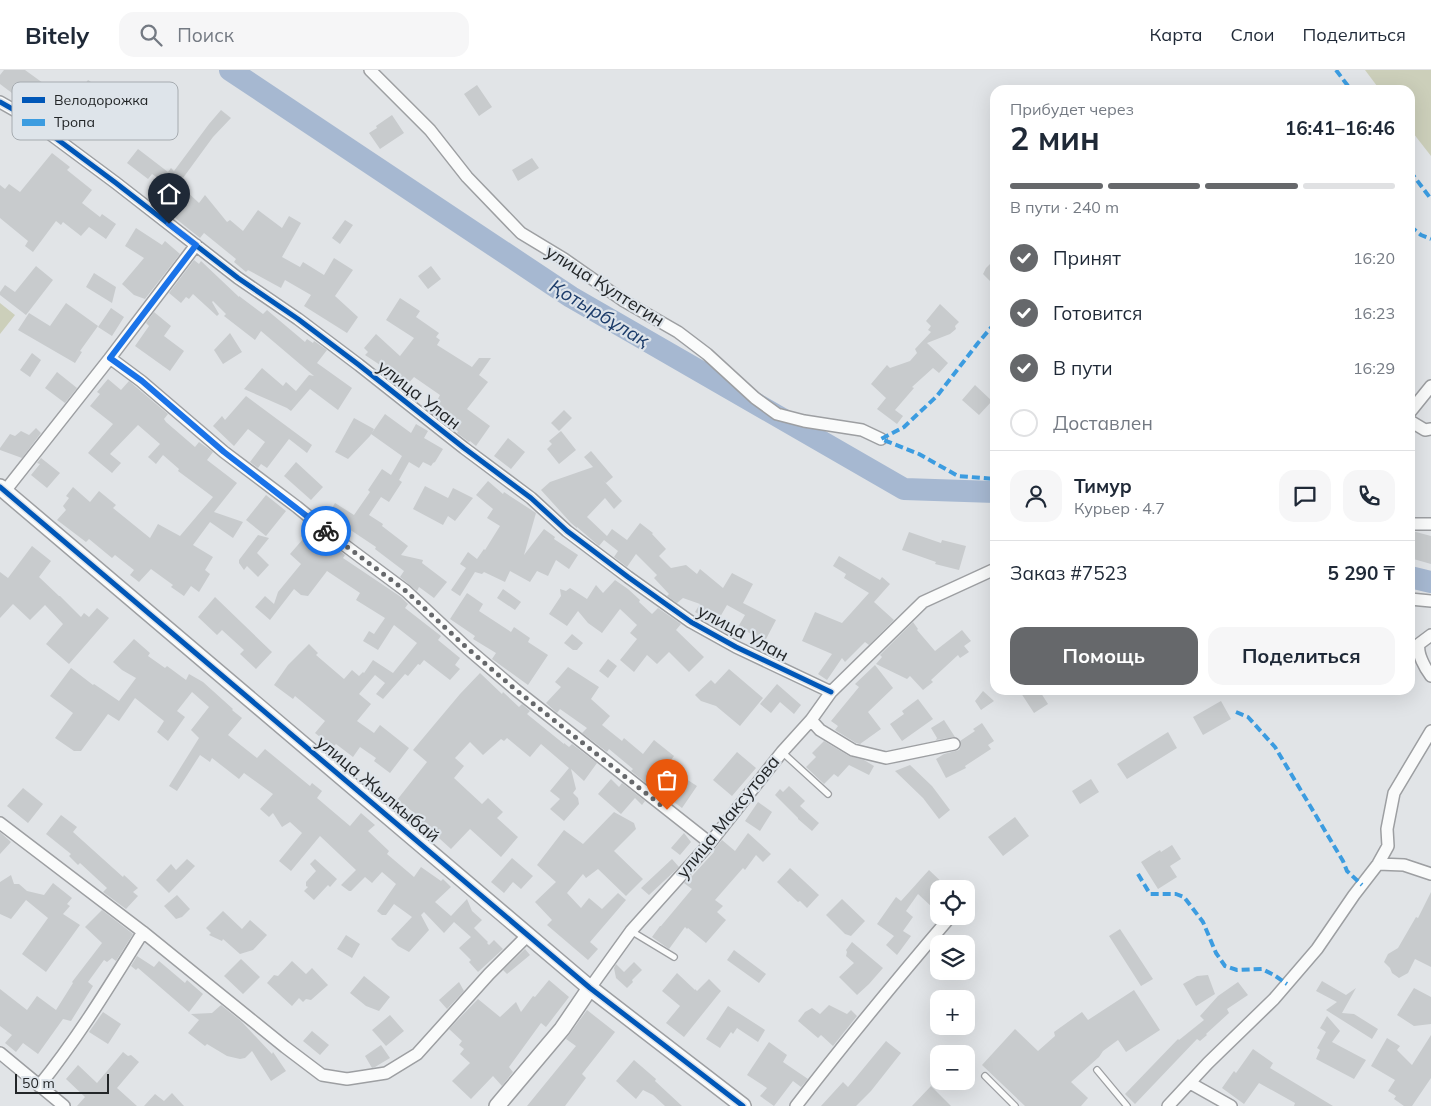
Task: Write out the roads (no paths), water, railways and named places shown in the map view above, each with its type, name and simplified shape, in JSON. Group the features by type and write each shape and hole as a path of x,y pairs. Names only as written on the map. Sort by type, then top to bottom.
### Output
{"street":[{"name":"улица Култегин","path":"370,70 430,130 466,178 522,233 564,259 624,301 678,332 708,354 755,398 777,414 804,421 862,430 880,439"},
{"name":"улица Улан","path":"0,102 12,109"},
{"name":"улица Улан","path":"58,140 238,278 298,319 359,365 531,498 567,531 675,611 736,647 831,692"},
{"path":"2,489 110,358 196,245"},
{"path":"110,358 142,381 224,452 406,591 467,648 516,690 710,843"},
{"path":"1415,406 1431,386"},
{"path":"1415,424 1425,430 1431,429"},
{"name":"улица Жылкыбай","path":"2,489 590,988 743,1106"},
{"path":"1415,524 1431,524"},
{"name":"улица Максутова","path":"497,1106 562,1028 631,931 710,843 782,752 811,720 831,692 923,602 990,571"},
{"path":"1415,600 1431,602"},
{"path":"1431,635 1419,644 1418,650 1426,670 1431,676"},
{"path":"811,720 820,730 853,750 886,758 954,744"},
{"path":"1168,1106 1208,1063 1274,999 1317,949 1354,894 1378,864 1388,846 1387,829 1394,793 1431,731"},
{"path":"0,823 143,932 322,1075 347,1079 386,1073 416,1054 489,974 528,935"},
{"path":"1378,864 1404,865 1431,874"},
{"path":"796,1106 837,1052 943,925"},
{"path":"39,1086 71,1044 143,932"},
{"path":"0,1053 64,1106"},
{"path":"1190,1083 1231,1106"}],"lane":[{"path":"782,752 828,794"},
{"path":"631,931 674,957"},
{"path":"1097,1070 1127,1106"},
{"path":"985,1076 1015,1106"}],"waterway":[{"name":"Қотырбұлақ","path":"230,70 571,297 904,489 990,492"},
{"name":"Қотырбұлақ","path":"1415,578 1431,582"}]}
